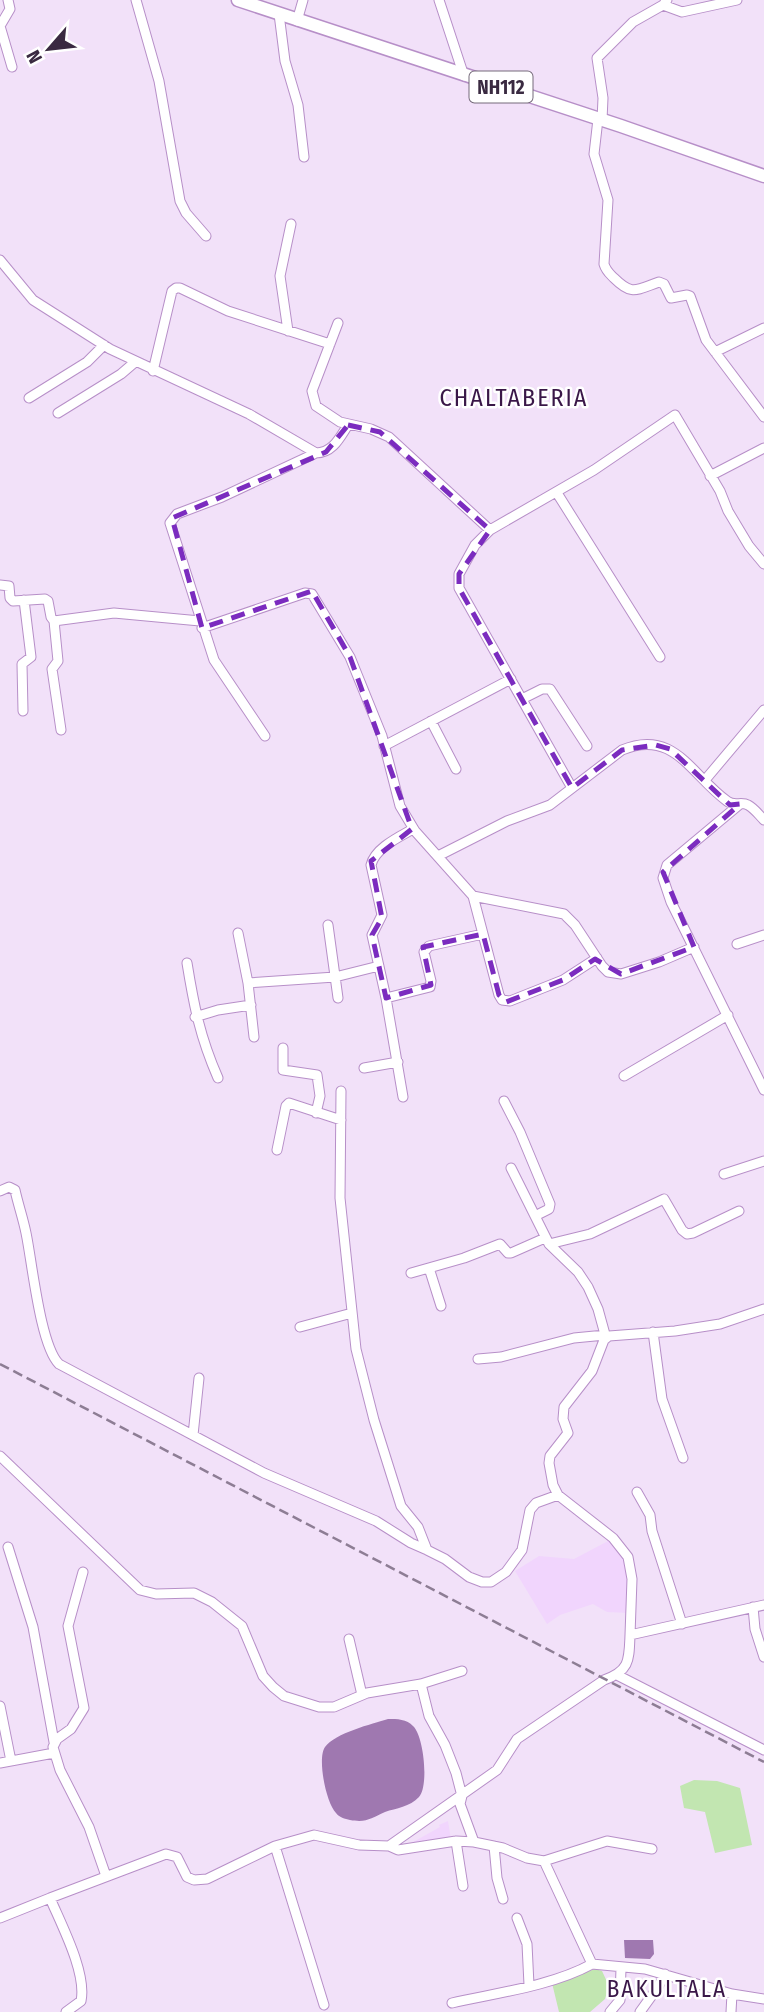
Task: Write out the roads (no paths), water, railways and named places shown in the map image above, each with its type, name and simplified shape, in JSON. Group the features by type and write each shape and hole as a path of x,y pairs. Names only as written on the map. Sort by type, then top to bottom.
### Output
{"highway":[{"name":"NH112","path":"238,0 764,176"}],"street":[{"path":"8,0 10,9 0,26 12,67"},
{"path":"136,0 159,80 180,201 186,213 206,236"},
{"path":"297,20 303,0"},
{"path":"439,0 464,76"},
{"path":"737,0 682,12 665,3 633,22 597,58 603,98 594,154 608,200 604,264 606,270 628,290 634,291 662,282 670,298 690,296 702,332 764,417"},
{"path":"278,14 285,61 299,110 304,157"},
{"path":"288,331 280,276 292,224"},
{"path":"0,260 4,274 33,299 104,345 153,371 249,414 316,453"},
{"path":"153,371 172,291 176,288 228,310 330,344"},
{"path":"338,323 312,391 316,406 348,425 380,432 389,438 490,530"},
{"path":"715,352 764,328"},
{"path":"29,398 87,362 104,345"},
{"path":"58,414 121,374 135,362"},
{"path":"572,788 459,588 459,574 480,538 594,470 675,415 745,540 764,564"},
{"path":"265,736 214,660 171,530 172,518 316,453 326,452 348,425"},
{"path":"710,476 763,452"},
{"path":"556,493 660,657"},
{"path":"0,585 9,586 11,600 46,598 48,601 54,621 58,661 52,670 61,730"},
{"path":"54,621 114,613 201,624 305,593 312,594 350,657 384,746 400,806 413,829 473,895 499,995 506,1002 563,981 597,958"},
{"path":"23,711 22,664 31,657 24,600"},
{"path":"384,746 511,679"},
{"path":"522,699 542,689 550,690 587,746"},
{"path":"705,780 764,710"},
{"path":"431,721 456,769"},
{"path":"438,856 507,821 550,805 622,750 634,746 664,746 728,803 747,804 764,820"},
{"path":"740,804 667,865 663,878 667,893 764,1090"},
{"path":"403,1097 372,934 381,919 382,910 372,861 390,844 413,829"},
{"path":"473,895 559,912 575,925 608,972 621,974 694,947"},
{"path":"328,925 338,998"},
{"path":"238,933 248,983 254,1037"},
{"path":"386,998 430,987 424,952 429,946 483,934"},
{"path":"737,944 764,935"},
{"path":"187,963 195,1017 202,1042 218,1078"},
{"path":"248,983 335,977 379,966"},
{"path":"195,1017 213,1011 251,1006"},
{"path":"624,1076 728,1015"},
{"path":"283,1048 284,1070 317,1075 320,1096 316,1113"},
{"path":"363,1068 398,1062"},
{"path":"341,1091 340,1198 352,1313 365,1384 403,1511 418,1527 427,1550"},
{"path":"504,1101 550,1204 549,1209 535,1216"},
{"path":"277,1150 286,1106 293,1103 341,1120"},
{"path":"724,1174 764,1161"},
{"path":"389,1846 498,1770 517,1739 604,1680 617,1675 629,1659 632,1579 628,1557 613,1538 558,1495 553,1485 549,1462 552,1451 568,1433 563,1419 564,1407 592,1371 605,1337 587,1287 578,1272 547,1241 511,1168"},
{"path":"0,1191 9,1187 15,1190 27,1236 29,1261 43,1324 55,1360 63,1367 264,1473 376,1521 411,1543 445,1559 469,1577 482,1582 491,1582 506,1572 522,1550 530,1510 536,1503 558,1495"},
{"path":"411,1273 464,1258 500,1244 511,1253 547,1241 590,1234 664,1199 687,1234 740,1211"},
{"path":"429,1268 441,1306"},
{"path":"478,1359 501,1357 574,1338 720,1324 764,1309"},
{"path":"300,1327 352,1313"},
{"path":"653,1332 662,1399 683,1458"},
{"path":"193,1435 199,1378"},
{"path":"0,1456 140,1590 156,1594 194,1593 234,1618 242,1626 263,1676 278,1692 319,1707 334,1707 362,1695 421,1684 462,1671"},
{"path":"637,1492 650,1515 652,1531 682,1624"},
{"path":"8,1547 33,1627 54,1753 87,1821 106,1877"},
{"path":"54,1742 71,1729 84,1708 68,1630 83,1572"},
{"path":"630,1635 764,1605"},
{"path":"753,1607 755,1629 764,1657"},
{"path":"349,1639 362,1695"},
{"path":"617,1675 764,1750"},
{"path":"421,1684 429,1716 445,1745 462,1796 460,1804 474,1842"},
{"path":"0,1706 11,1761"},
{"path":"0,1763 54,1753"},
{"path":"0,1918 166,1854 177,1857 187,1877 194,1880 207,1879 275,1846 314,1835 359,1844 389,1846 398,1850 456,1841 474,1842 544,1861 607,1841 652,1849"},
{"path":"456,1841 463,1886"},
{"path":"275,1846 324,2006"},
{"path":"494,1846 497,1878 503,1899"},
{"path":"544,1861 592,1964"},
{"path":"50,1898 77,1965 82,1986 81,2001 66,2012"},
{"path":"517,1918 527,1944 529,1985"},
{"path":"452,2003 529,1985 579,1971 592,1964 645,1969 732,1994 764,1999"},
{"path":"610,2012 620,2000 621,1968"},
{"path":"640,2012 665,1974"},
{"path":"731,2012 732,1994"}],"railway":[{"path":"0,1364 764,1762"}],"district":[{"name":"CHALTABERIA","path":"514,398"},
{"name":"BAKULTALA","path":"667,1989"}]}
